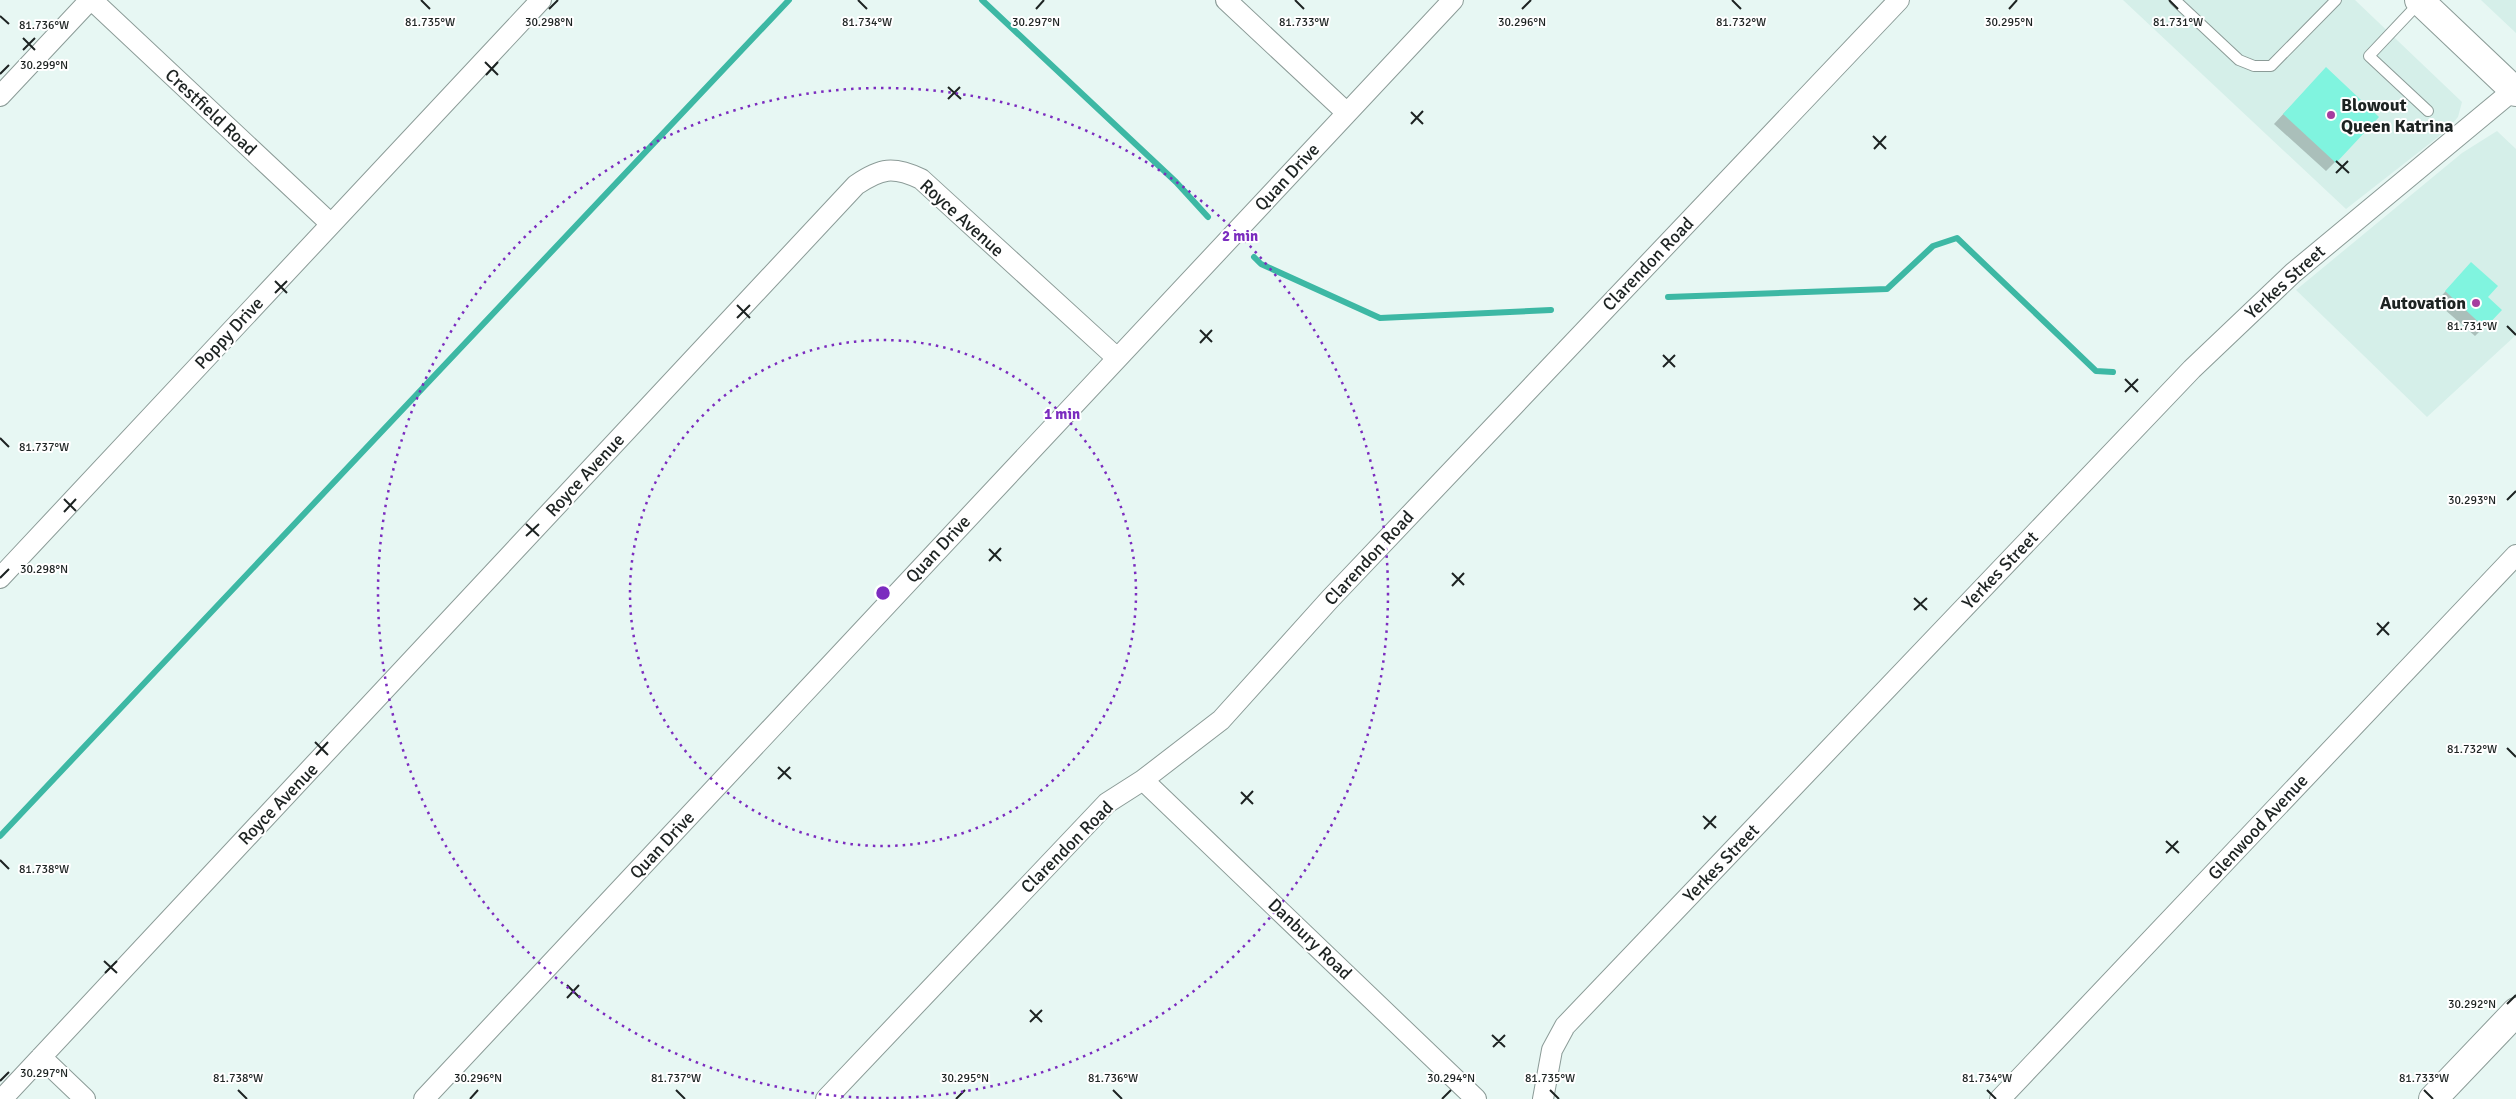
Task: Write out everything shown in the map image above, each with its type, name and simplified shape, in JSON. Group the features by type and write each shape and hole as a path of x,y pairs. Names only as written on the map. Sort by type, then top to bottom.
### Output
{"main road":[{"path":"2420,1 2515,90"},
{"path":"2433,1099 2516,1012"}],"street":[{"path":"0,96 91,0"},
{"name":"Crestfield Road","path":"91,0 331,224"},
{"name":"Poppy Drive","path":"0,578 541,0"},
{"path":"1226,0 1347,113"},
{"name":"Quan Drive","path":"424,1099 1453,0"},
{"name":"Clarendon Road","path":"826,1099 1107,803 1143,780 1221,720 1330,599 1899,0"},
{"name":"Yerkes Street","path":"1543,1099 1552,1050 1566,1026 2192,369 2293,273 2515,90"},
{"name":"Royce Avenue","path":"2,1099 856,185 870,175 888,169 903,170 921,179 1117,358"},
{"name":"Glenwood Avenue","path":"2000,1099 2516,555"},
{"name":"Danbury Road","path":"1143,780 1476,1099"},
{"path":"41,1057 85,1099"}],"lane":[{"path":"2175,0 2239,60 2254,66 2271,66 2336,0"},
{"path":"2420,1 2370,56 2428,110"}],"shaded area":[{"path":"2123,0 2355,0 2462,102 2458,117 2447,130 2346,209"},
{"path":"2481,0 2516,0 2516,33"},
{"path":"2497,131 2516,149 2516,335 2427,417 2296,290 2462,153"}],"building":[{"name":"Blowout Queen Katrina","path":"2326,67 2379,117 2336,163 2283,114"},
{"name":"Autovation","path":"2471,262 2498,286 2488,297 2502,310 2485,328 2445,291"}],"waterway":[{"path":"0,836 789,0"},
{"path":"982,0 1176,182 1208,217"},
{"path":"1668,297 1887,289 1933,246 1957,238 2096,371 2113,372"},
{"path":"1254,257 1261,264 1380,318 1551,310"}],"place":[{"name":"Blowout Queen Katrina","path":"2331,115"},
{"name":"Autovation","path":"2476,303"}]}
